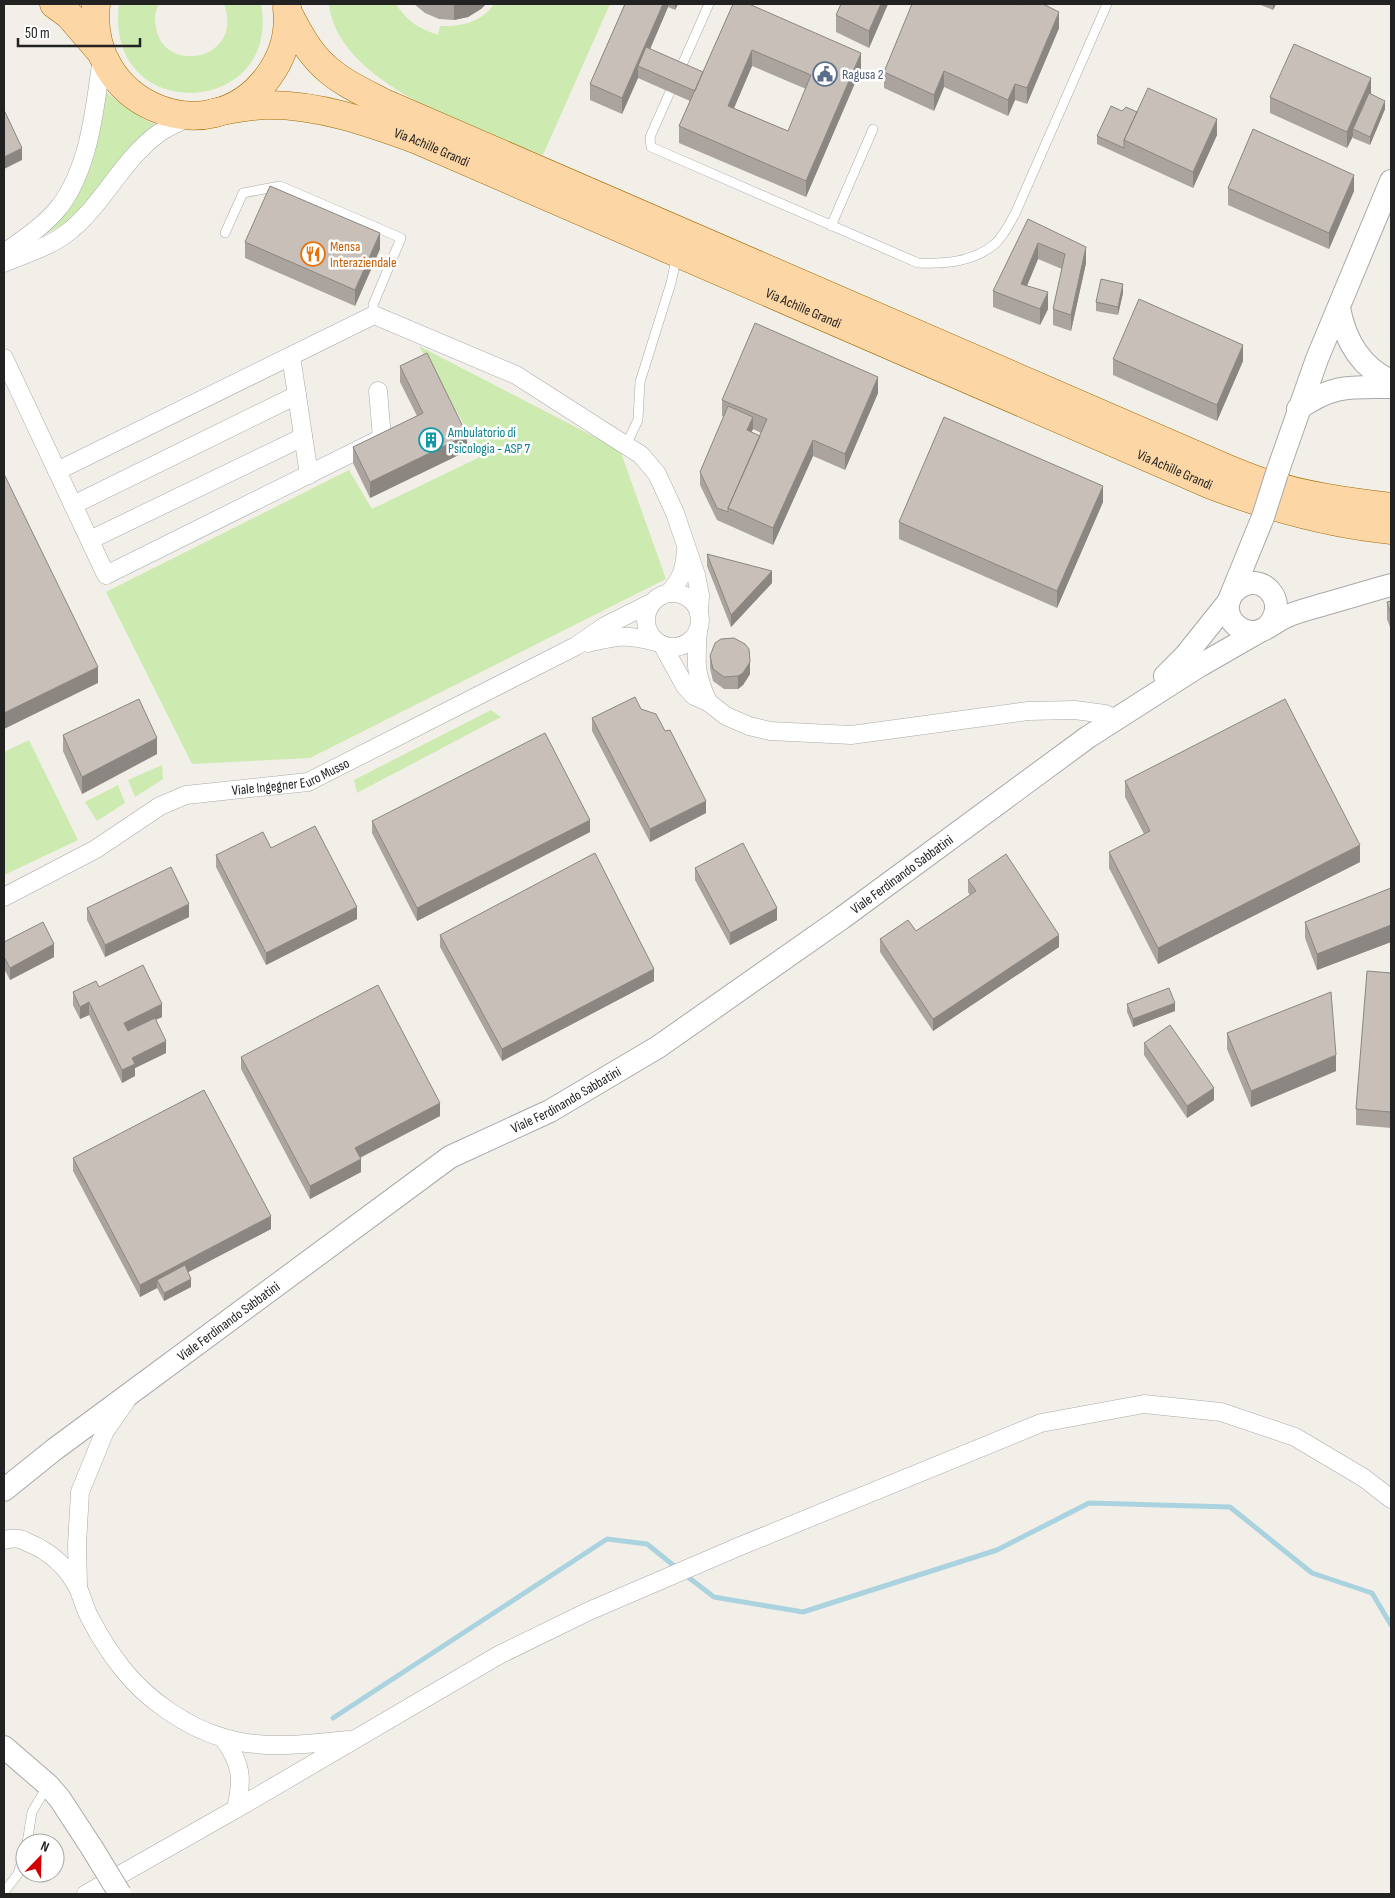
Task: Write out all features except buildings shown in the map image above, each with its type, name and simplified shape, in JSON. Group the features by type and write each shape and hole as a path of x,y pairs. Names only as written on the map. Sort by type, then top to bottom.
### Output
{"main road":[{"path":"54,4 69,15 101,55 112,75 125,89 157,109 176,114 204,114 231,107 248,97 268,76 282,51 287,32 287,8"},
{"path":"96,4 96,34 101,55"},
{"name":"Via Achille Grandi","path":"287,8 310,49 326,68 382,102 1226,468 1263,482 1304,493 1346,502 1391,507"},
{"name":"Via Achille Grandi","path":"204,114 242,107 267,105 338,115 380,126 415,139 677,252 1211,485 1281,509 1345,523 1391,530"}],"street":[{"path":"4,253 46,221 60,206 67,193 84,156 101,55"},
{"path":"4,263 50,244 71,230 90,212 129,161 158,133 204,114"},
{"path":"1263,518 1259,552 1260,570 1276,600 1276,615 1264,629 1245,631 1233,622 1228,608 1230,597 1263,518 1298,409 1317,359 1391,181"},
{"path":"1339,308 1343,328 1357,354 1372,369 1391,381"},
{"path":"57,471 374,315 516,375 641,454 658,474 675,513 696,575 700,595 695,659 697,674 708,702"},
{"path":"291,356 309,476"},
{"path":"4,358 106,575 309,476 382,438 378,391"},
{"path":"1298,409 1315,396 1341,388 1391,387"},
{"path":"73,505 297,395"},
{"path":"90,540 303,437"},
{"path":"669,593 679,582 684,570 686,548"},
{"path":"1122,715 1186,656 1230,597 1244,584 1252,583 1269,590 1284,602 1295,606 1311,608"},
{"path":"651,603 647,610 646,627 685,686 694,696 708,702 726,716 749,726 770,731 851,735 1028,711 1074,710 1122,715 1200,666 1286,616 1391,585"},
{"path":"677,593 691,600 699,621 694,637 688,643 672,648 633,636 620,636 576,646 605,626 651,603 663,594 677,593"},
{"name":"Viale Ingegner Euro Musso","path":"4,897 96,849 160,806 186,795 308,782 576,646"},
{"name":"Viale Ferdinando Sabbatini","path":"4,1490 54,1450 450,1157 550,1111 658,1047 842,918 1088,737 1122,715"},
{"path":"78,1589 77,1544 80,1492 105,1431 131,1393"},
{"path":"86,1894 236,1809 499,1654 590,1611 738,1547 1042,1423 1144,1404 1221,1412 1295,1436 1364,1478 1391,1499"},
{"path":"4,1540 19,1539 45,1550 68,1571 104,1645 123,1670 144,1691 169,1710 195,1726 224,1738 245,1742 292,1746 354,1739"},
{"path":"224,1738 240,1768 241,1788 236,1809"},
{"path":"4,1748 48,1785 60,1799 120,1894"}],"lane":[{"path":"709,4 650,137 651,147 918,264 961,261 980,254 997,242 1015,214 1107,4"},
{"path":"832,226 874,129"},
{"path":"225,233 243,193 280,186 401,238 373,305 374,315"},
{"path":"626,445 638,420 640,382 670,283 677,252"},
{"path":"29,1833 32,1812 48,1785"},
{"path":"4,1892 15,1879"}],"green space":[{"path":"119,4 159,4 155,21 162,42 173,52 186,56 200,55 214,49 223,38 227,23 224,4 261,4 260,42 245,70 221,87 192,93 162,88 137,72 121,44"},
{"path":"329,4 396,4 414,24 438,35 440,26 456,26 470,22 483,15 494,4 610,4 543,155 449,118 383,81 357,58 338,33"},
{"path":"101,88 129,110 159,126 106,176 74,218 39,238 83,180"},
{"path":"419,346 620,450 666,579 310,758 192,764 106,592 349,470 372,509 482,456"},
{"path":"491,710 501,717 357,793 354,780"},
{"path":"29,740 78,840 4,875 4,752"},
{"path":"162,765 163,779 135,797 128,780"},
{"path":"118,785 125,803 97,821 85,802"}],"waterway":[{"path":"684,1574 714,1597 803,1612 997,1550 1089,1503 1230,1507 1312,1573 1372,1593 1391,1625"},
{"path":"333,1718 607,1539 647,1544 678,1569"}],"place":[{"name":"Ragusa 2","path":"825,74"},
{"name":"Mensa Interaziendale","path":"313,254"},
{"name":"Ambulatorio di Psicologia - ASP 7","path":"431,440"}]}
